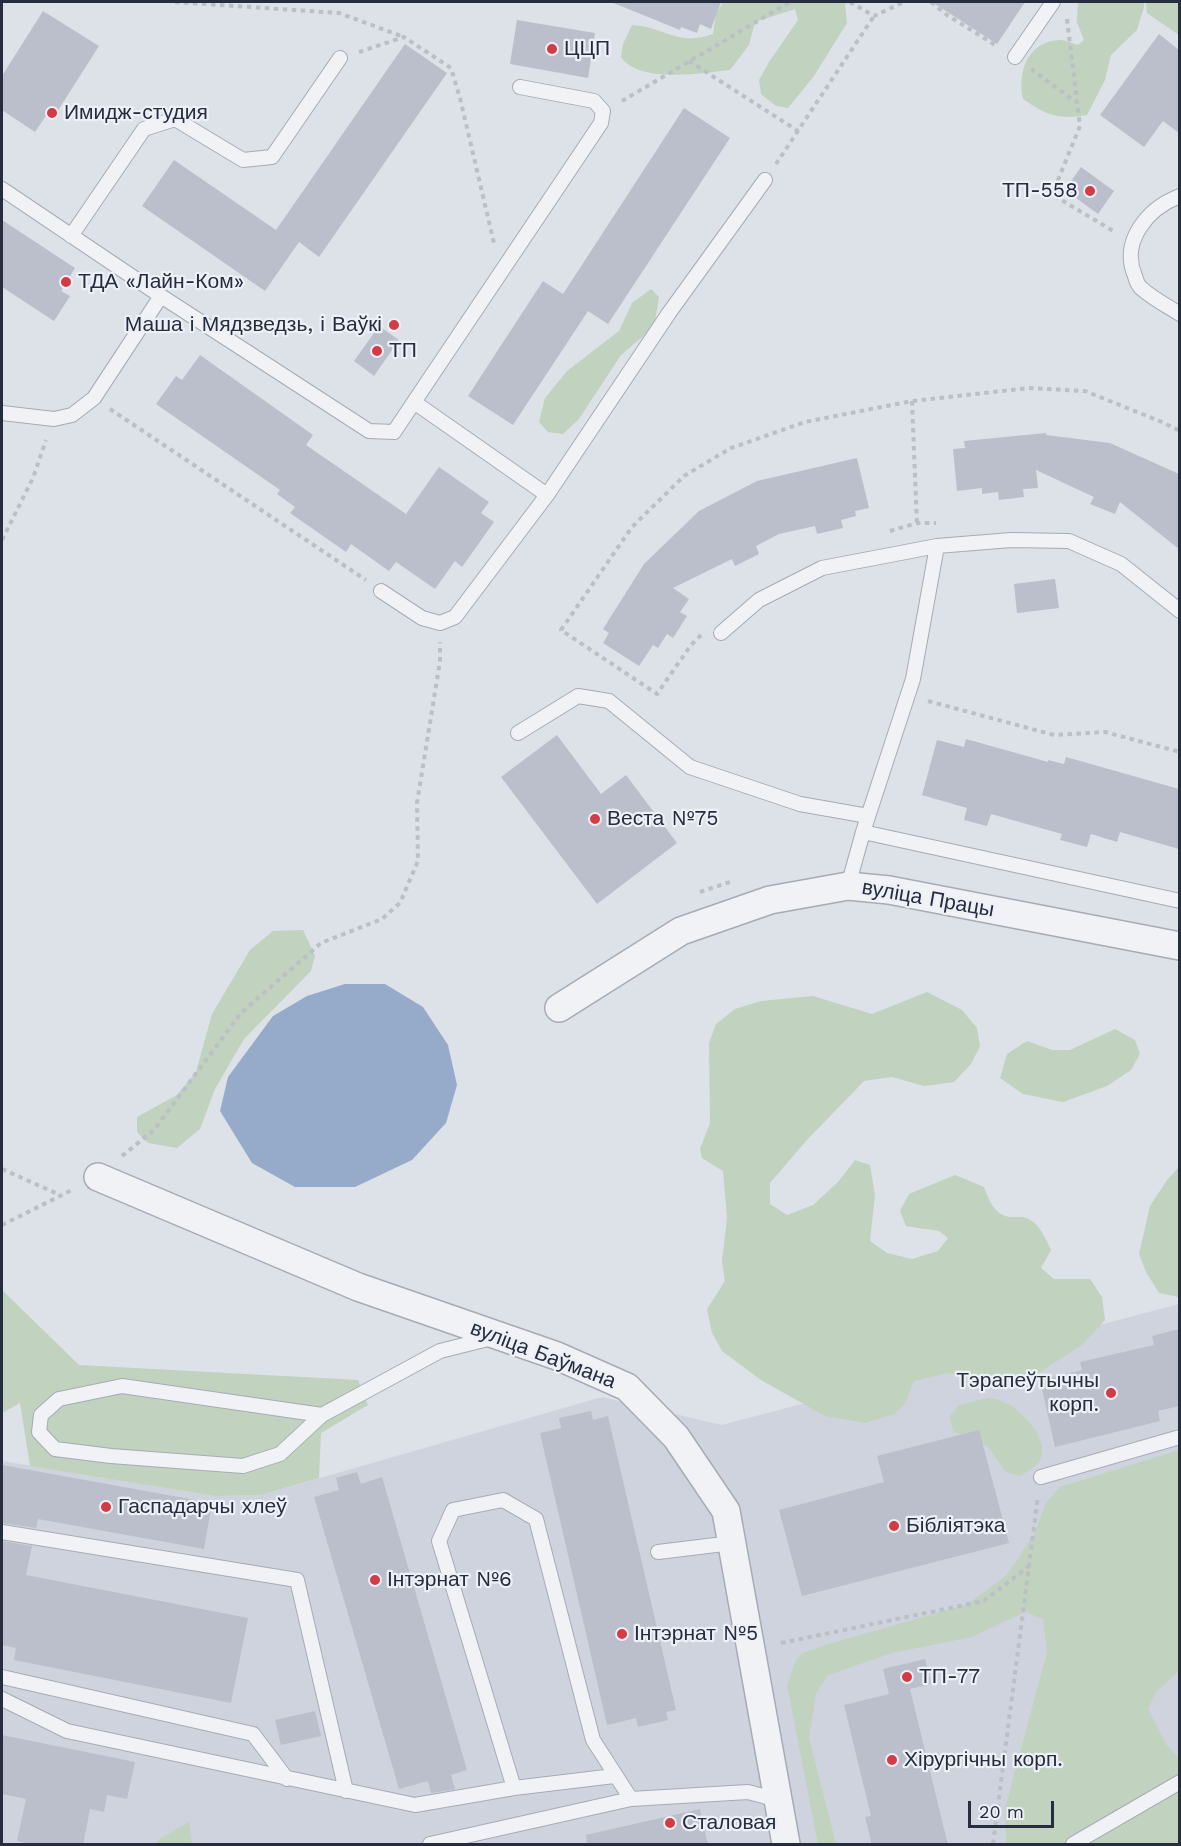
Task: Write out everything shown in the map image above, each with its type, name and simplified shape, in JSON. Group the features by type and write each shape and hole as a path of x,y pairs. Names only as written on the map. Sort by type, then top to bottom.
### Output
{"street":[{"name":"вуліца Працы","path":"559,1008 681,931 770,900 848,886 890,890 1179,946"},
{"name":"вуліца Баўмана","path":"98,1177 358,1287 557,1356 627,1388 676,1437 726,1511 786,1845"}],"lane":[{"path":"1015,57 1053,2"},
{"path":"71,236 144,129 175,119 243,160 272,157 340,58"},
{"path":"2,189 369,431 394,432 601,123 603,111 594,101 520,87"},
{"path":"381,591 422,618 440,623 454,617 547,495 669,313 765,180"},
{"path":"1179,196 1145,220 1131,242 1131,267 1139,287 1179,314"},
{"path":"2,413 54,419 72,415 94,398 161,296"},
{"path":"414,402 547,495"},
{"path":"721,633 759,600 822,568 938,546 1011,540 1069,541 1121,564 1179,611"},
{"path":"848,886 862,832 913,679 938,546"},
{"path":"518,733 578,696 609,701 690,767 800,804 868,816"},
{"path":"862,832 1179,901"},
{"path":"322,1415 122,1386 59,1399 41,1415 39,1432 55,1449 111,1456 243,1466 280,1454 322,1415 440,1351 500,1336"},
{"path":"1041,1477 1179,1437"},
{"path":"514,1788 439,1541 453,1510 503,1500 536,1519 593,1740 614,1776 631,1799"},
{"path":"2,1532 297,1580 346,1791"},
{"path":"658,1552 732,1543"},
{"path":"2,1677 253,1734 287,1779"},
{"path":"2,1699 67,1731 415,1805 514,1788 614,1776"},
{"path":"1073,1845 1179,1782"},
{"path":"430,1845 631,1799 748,1792 778,1800"}],"path":[{"path":"175,2 339,13 404,38 451,68 501,273"},
{"path":"640,90 790,2"},
{"path":"850,2 874,16"},
{"path":"765,180 874,16 904,2"},
{"path":"931,2 947,15 1015,57 1077,102"},
{"path":"1066,13 1080,126 1058,180 1059,198 1131,242"},
{"path":"340,58 404,38"},
{"path":"689,61 798,131"},
{"path":"707,629 691,645 657,694 561,630 632,527 684,476 731,448 805,422 912,401 1028,388 1085,391 1179,431"},
{"path":"94,398 381,591"},
{"path":"912,401 917,523 921,549"},
{"path":"2,540 33,478 54,419"},
{"path":"883,533 917,523"},
{"path":"2,1225 98,1177 154,1130 241,1013 321,943 382,919 400,903 418,861 417,803 440,661 440,623"},
{"path":"908,695 1054,735 1105,732 1179,752"},
{"path":"2,1169 61,1195"},
{"path":"993,1845 1041,1477"},
{"path":"781,1643 984,1601 1029,1566"}],"shaded area":[{"path":"1179,1304 1179,1844 2,1844 2,1461 215,1496 261,1495 602,1397 722,1425"}],"green space":[{"path":"723,2 853,2 845,4 847,23 814,76 788,108 776,106 761,94 759,80 798,20 795,9 755,22 749,45 730,70 672,75 656,74 642,71 621,57 623,44 632,25 690,38 713,34 716,14"},
{"path":"1078,2 1144,2 1144,7 1137,30 1111,55 1105,80 1087,115 1068,117 1053,115 1023,99 1024,69 1027,60 1040,46 1060,40 1078,45 1084,40 1077,22"},
{"path":"1146,2 1179,2 1179,35 1147,13"},
{"path":"651,289 659,297 654,327 621,355 579,419 563,434 548,432 539,422 545,398 567,371 619,331 632,303"},
{"path":"303,930 315,956 311,971 244,1039 215,1089 200,1129 177,1148 148,1143 137,1132 137,1117 177,1095 196,1072 212,1014 250,950 273,931"},
{"path":"927,992 962,1010 977,1028 980,1046 971,1064 954,1082 924,1086 892,1077 864,1081 806,1141 770,1183 770,1204 787,1215 813,1205 838,1182 855,1160 870,1165 875,1195 870,1241 887,1253 912,1259 938,1251 948,1238 939,1231 906,1226 900,1211 909,1194 955,1175 984,1187 991,1204 998,1212 1008,1217 1029,1219 1037,1225 1051,1250 1041,1268 1054,1279 1090,1279 1102,1297 1105,1320 1083,1344 1034,1376 984,1380 947,1373 914,1381 904,1405 894,1414 865,1423 825,1416 761,1380 722,1351 712,1333 707,1309 725,1281 722,1261 727,1218 723,1171 702,1158 700,1149 710,1123 709,1043 716,1024 735,1009 761,1001 813,996 872,1014"},
{"path":"1115,1029 1135,1040 1140,1054 1131,1070 1107,1086 1063,1102 1023,1094 1000,1078 1007,1054 1027,1041 1052,1050 1070,1050"},
{"path":"1179,1167 1179,1297 1159,1293 1146,1272 1139,1254 1150,1206 1167,1180"},
{"path":"2,1290 79,1365 358,1380 368,1405 321,1433 319,1478 261,1495 215,1496 30,1466 20,1403 2,1413"},
{"path":"988,1398 1009,1404 1024,1416 1041,1442 1041,1458 1020,1476 1006,1472 988,1447 953,1431 950,1416 959,1405"},
{"path":"1179,1450 1179,1671 1156,1692 1148,1709 1166,1744 1179,1759 1179,1844 1006,1844 1005,1809 1047,1652 1043,1619 1025,1612 972,1637 892,1653 828,1675 816,1694 809,1738 836,1844 818,1844 787,1685 795,1662 802,1653 968,1604 1008,1574 1034,1534 1046,1503 1060,1487"},
{"path":"189,1822 192,1844 155,1844 160,1839"}],"water":[{"path":"345,984 385,984 423,1007 448,1045 457,1085 446,1123 412,1160 355,1187 295,1187 252,1163 220,1111 228,1077 273,1016 307,996"}],"building":[{"path":"611,2 721,2 711,29 700,24 697,33 681,27 680,30"},
{"path":"932,2 1025,2 997,44"},
{"path":"43,11 99,46 55,115 49,111 35,132 2,110 2,76"},
{"name":"ЦЦП","path":"517,20 595,33 588,78 510,64"},
{"path":"1159,34 1179,50 1179,133 1163,121 1144,147 1100,115"},
{"path":"405,44 447,73 319,257 299,242 265,291 142,206 174,160 276,230"},
{"path":"684,108 730,138 608,324 588,311 513,425 468,396 543,281 563,294"},
{"name":"ТП-558","path":"1081,167 1114,191 1098,214 1065,190"},
{"path":"2,220 75,268 61,291 70,296 54,321 2,287"},
{"name":"ТП","path":"379,326 399,340 374,376 354,361"},
{"path":"200,355 313,435 306,445 406,514 439,467 489,502 481,513 494,522 462,567 455,561 435,589 396,562 389,571 351,544 346,552 290,513 295,507 277,494 280,490 156,404 176,376 182,380"},
{"path":"1046,433 1046,435 1110,443 1179,474 1179,549 1120,502 1115,514 1090,504 1094,497 1036,470 1038,488 1023,489 1024,497 999,500 998,492 982,494 982,488 957,491 953,449 965,448 964,441"},
{"path":"857,458 869,508 855,511 856,516 841,520 843,528 817,534 815,526 779,534 756,546 759,554 735,566 732,559 673,588 689,599 680,612 687,616 673,638 667,634 658,648 653,645 639,666 603,643 609,633 603,629 644,564 699,511 757,481"},
{"path":"1055,579 1059,608 1017,613 1014,584"},
{"name":"Веста №75","path":"557,735 601,794 626,775 677,843 597,904 501,777"},
{"path":"966,739 1048,762 1048,760 1064,764 1066,757 1179,789 1179,849 1120,832 1117,842 1091,834 1087,847 1060,840 1062,834 991,814 987,826 964,820 967,808 922,795 937,740 964,747"},
{"name":"Тэрапеўтычны корп.","path":"1179,1329 1179,1406 1158,1411 1160,1421 1055,1447 1040,1380 1082,1370 1080,1362 1154,1345 1152,1336"},
{"name":"Інтэрнат №5","path":"591,1411 593,1420 608,1416 676,1710 666,1712 668,1720 638,1727 636,1718 607,1725 540,1433 561,1428 559,1418"},
{"name":"Бібліятэка","path":"979,1430 1009,1543 802,1596 779,1510 884,1482 877,1456"},
{"name":"Гаспадарчы хлеў","path":"2,1465 212,1503 204,1549 38,1519 36,1528 2,1523"},
{"name":"Інтэрнат №6","path":"357,1472 361,1484 382,1477 467,1770 451,1775 455,1789 431,1793 428,1781 399,1789 314,1497 339,1490 336,1478"},
{"path":"2,1541 32,1546 26,1575 248,1618 231,1703 14,1660 16,1648 2,1645"},
{"name":"Хірургічны корп.","path":"925,1659 931,1684 910,1689 948,1845 872,1845 865,1817 871,1816 844,1705 889,1694 883,1669"},
{"path":"315,1711 321,1736 281,1745 275,1720"},
{"path":"2,1735 135,1762 127,1799 107,1795 104,1812 90,1809 83,1845 35,1845 17,1841 26,1799 2,1794"},
{"name":"Сталовая","path":"700,1809 708,1845 587,1845 586,1835"}],"place":[{"name":"ЦЦП","path":"552,49"},
{"name":"Имидж-студия","path":"52,113"},
{"name":"ТП-558","path":"1090,191"},
{"name":"ТДА «Лайн-Ком»","path":"66,282"},
{"name":"Маша і Мядзведзь, і Ваўкі","path":"394,325"},
{"name":"ТП","path":"377,351"},
{"name":"Веста №75","path":"595,819"},
{"name":"Тэрапеўтычны корп.","path":"1111,1393"},
{"name":"Гаспадарчы хлеў","path":"106,1507"},
{"name":"Бібліятэка","path":"894,1526"},
{"name":"Інтэрнат №6","path":"375,1580"},
{"name":"Інтэрнат №5","path":"622,1634"},
{"name":"ТП-77","path":"907,1677"},
{"name":"Хірургічны корп.","path":"892,1760"},
{"name":"Сталовая","path":"670,1823"}]}
